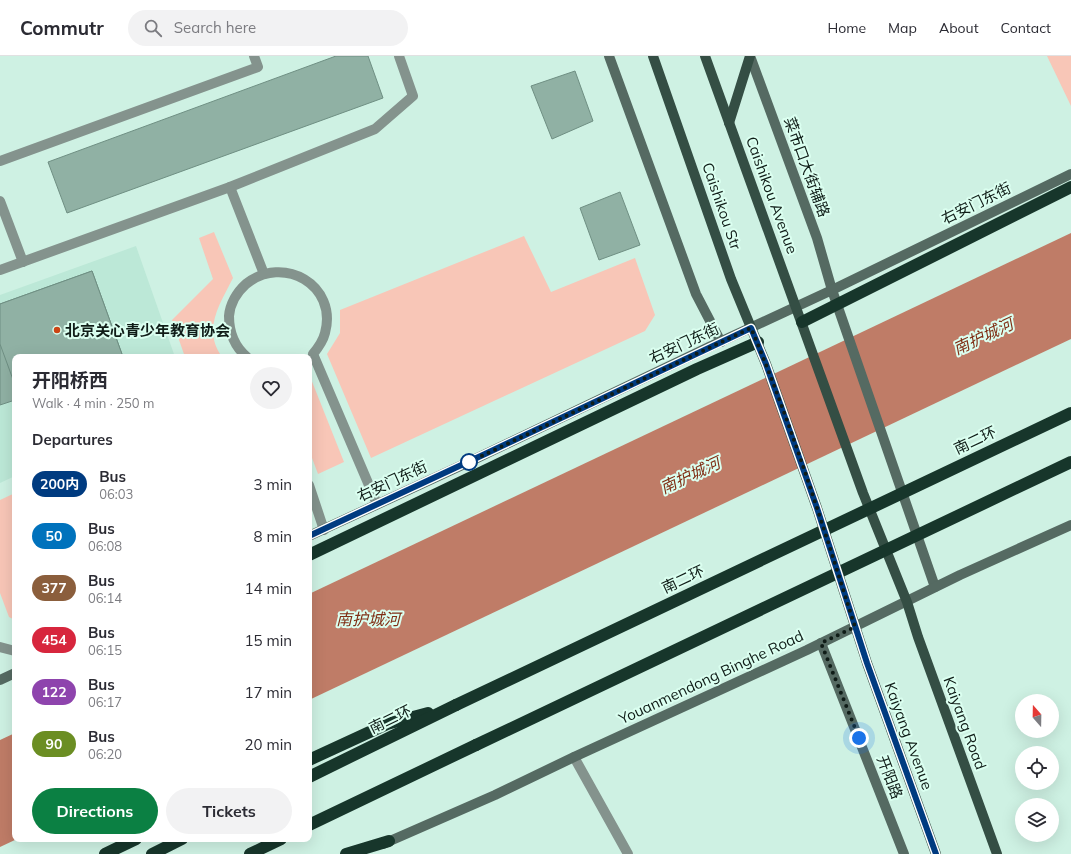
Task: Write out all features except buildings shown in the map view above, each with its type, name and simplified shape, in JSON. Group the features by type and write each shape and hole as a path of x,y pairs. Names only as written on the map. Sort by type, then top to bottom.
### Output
{"highway":[{"path":"802,322 1071,187"},
{"path":"312,554 758,342"},
{"name":"南二环","path":"312,776 456,705 1071,413"},
{"path":"312,825 1071,462"},
{"path":"312,759 387,724 456,705"},
{"path":"346,854 389,841"},
{"path":"105,854 130,842"},
{"path":"152,854 176,842"},
{"path":"250,854 275,842"}],"main road":[{"name":"Caishikou Str","path":"653,56 729,271 758,342 817,508"},
{"name":"Caishikou Avenue","path":"705,56 863,493"},
{"path":"729,123 750,56"},
{"name":"Kaiyang Road","path":"863,493 907,602 918,637 997,854"},
{"name":"Kaiyang Avenue","path":"817,508 867,663 936,854"}],"street":[{"path":"0,161 258,67 254,56"},
{"path":"0,270 230,187 375,129 412,96 398,56"},
{"path":"609,56 696,294 721,342"},
{"name":"菜市口大街辅路","path":"750,56 818,238 837,305 935,587"},
{"name":"右安门东街","path":"312,535 832,290 1071,174"},
{"path":"230,187 264,274"},
{"path":"0,201 22,262"},
{"path":"244,354 236,344 231,334 230,314 236,295 242,287 254,278 264,274 282,271 295,274 314,286 322,297 326,309 327,321 325,334 320,345 313,354 377,504"},
{"path":"312,494 324,530"},
{"name":"Youanmendong Binghe Road","path":"363,854 821,643 935,587 1071,525"},
{"name":"开阳路","path":"821,643 904,854"},
{"path":"0,647 12,650"},
{"path":"0,680 12,674"},
{"path":"574,757 628,854"}],"shaded area":[{"path":"1047,56 1071,56 1071,106"},
{"path":"214,232 233,278 223,297 215,317 213,327 213,336 216,347 220,354 184,354 172,320 213,279 199,238"},
{"path":"524,236 551,292 635,258 655,315 645,331 371,458 327,354 340,333 340,310"},
{"path":"136,246 174,354 12,354 12,477 0,483 0,295"},
{"path":"312,382 344,462 318,474 312,458"},
{"path":"12,494 12,618 9,617 0,593 0,500"}],"water":[{"name":"南护城河","path":"1071,233 1071,339 312,699 312,593"},
{"path":"12,734 12,841 0,847 0,740"}],"bus line":[{"name":"200内","path":"312,535 751,328 766,364 817,508 867,663 936,854"}],"place":[{"name":"北京关心青少年教育协会","path":"57,330"}],"route":[{"path":"469,462 751,328 766,364 817,508 855,627 821,643 859,738"}]}
